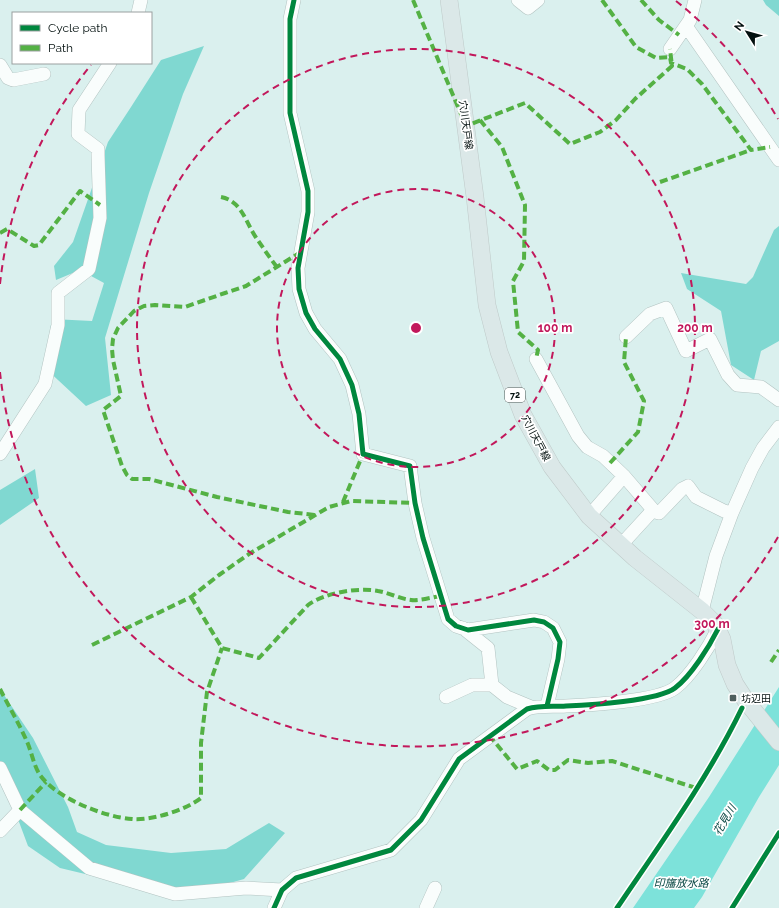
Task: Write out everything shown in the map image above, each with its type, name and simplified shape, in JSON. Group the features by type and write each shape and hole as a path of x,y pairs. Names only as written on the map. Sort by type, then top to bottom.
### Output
{"main road":[{"name":"穴川天戸線","path":"449,0 475,197 484,286 493,333 523,415 552,467 589,516 620,546 710,618 718,629 722,639 730,674 734,684 779,742"}],"street":[{"path":"138,12 141,0"},
{"path":"294,0 290,19 290,113 308,191 308,212 298,268 299,288 306,313 315,329 340,359 352,385 359,414 363,454 410,466 415,503 423,538 448,619 456,626 468,630 534,620 544,622 553,628 560,642 558,659 547,706"},
{"path":"518,0 528,8 538,0"},
{"path":"670,49 690,20 695,0"},
{"path":"686,26 779,160"},
{"path":"0,454 45,384 58,325 58,294 89,269 100,218 98,149 78,134 79,110 109,64"},
{"path":"0,65 8,78 13,80 44,74"},
{"path":"626,337 650,314 666,308 686,351 710,339 728,375 737,385 761,387 779,400"},
{"path":"536,359 578,436 587,447 603,456 624,476 653,510 659,513 682,489 688,486 696,497 724,511 732,513"},
{"path":"702,611 716,556 732,513 752,468 763,448 779,427"},
{"path":"589,516 624,476"},
{"path":"620,546 653,510"},
{"path":"463,628 488,648 492,685"},
{"path":"274,908 282,890 296,878 390,850 421,820 459,759 527,709 537,706 591,705 662,695 674,688 688,675 711,643 718,629"},
{"path":"446,697 472,685 492,685 507,697 531,707"},
{"path":"0,768 20,810 89,868 175,894 246,888 282,890"},
{"path":"0,831 20,810"},
{"path":"426,908 435,888"}],"shaded area":[{"path":"763,0 779,0 779,16 766,5"},
{"path":"204,46 183,94 149,193 105,338 111,395 86,406 44,367 52,319 92,321 104,283 80,270 56,280 54,266 73,242 108,142 161,60"},
{"path":"779,226 779,341 761,351 754,380 731,365 721,311 687,289 681,273 746,284 753,277 774,230"},
{"path":"35,469 39,498 0,525 0,490"},
{"path":"0,689 33,738 68,807 77,832 106,845 171,853 226,849 269,823 285,833 244,879 198,892 127,884 60,868 28,846 0,771"}],"water":[{"name":"印旛放水路","path":"779,687 779,765 702,897 694,908 633,908 709,797"}],"marked path":[{"path":"413,0 466,126 525,103 570,144 600,132 616,120 635,99 672,66 670,49"},
{"path":"602,0 636,47 656,58 670,57 671,63 687,69 702,84 751,150 770,147"},
{"path":"641,0 659,20 679,35"},
{"path":"480,120 502,147 525,205 524,261 513,281 518,332 538,350 536,359"},
{"path":"660,182 751,150"},
{"path":"0,233 7,229 34,246 39,245 80,191 100,205"},
{"path":"221,197 228,199 238,207 255,236 277,267"},
{"path":"301,252 246,286 185,307 155,305 144,306 134,311 118,328 113,339 113,360 121,396 103,410 122,466 127,475 132,479 149,479 217,497 288,512 315,515"},
{"path":"610,463 638,432 644,401 624,362 626,337"},
{"path":"343,502 363,454"},
{"path":"92,645 191,597 249,554 329,507 351,501 415,503"},
{"path":"191,597 222,648 259,658 308,605 323,597 342,592 361,590 378,591 411,600 441,596"},
{"path":"0,689 25,737 38,771 47,783 69,799 108,815 132,819 149,818 168,814 187,807 201,798 201,743 207,692 222,648"},
{"path":"771,662 779,650"},
{"path":"489,735 517,769 537,761 549,770 555,770 568,760 588,763 612,761 696,788"},
{"path":"20,810 46,782"}],"cycle path":[{"path":"294,0 290,19 290,113 308,191 308,212 298,268 299,289 306,313 315,329 340,359 352,385 359,414 363,454 410,466 415,503 423,538 448,619 456,626 468,630 534,620 544,622 553,628 560,642 558,659 547,706"},
{"path":"274,908 282,890 296,878 391,850 421,820 459,759 527,709 623,702 666,692 675,688 681,683 693,669 718,629"},
{"path":"617,908 699,785 729,734 742,708"},
{"path":"732,908 779,833"}],"place":[{"name":"坊辺田","path":"733,698"}],"water label":[{"name":"花見川","path":"725,820"}]}
